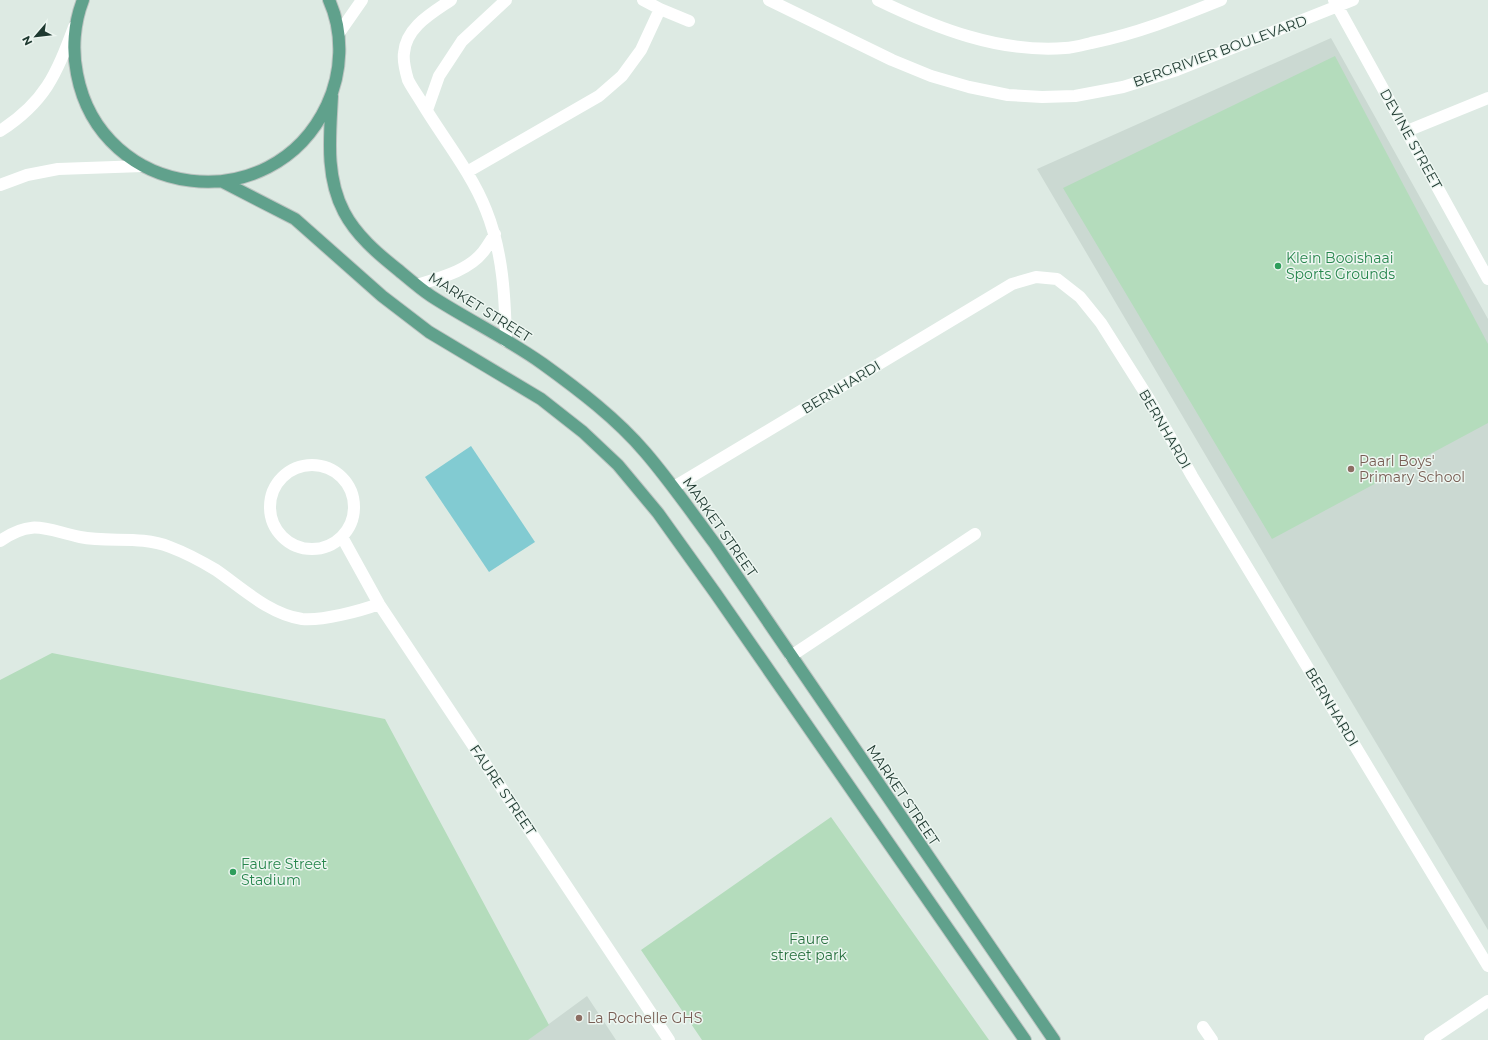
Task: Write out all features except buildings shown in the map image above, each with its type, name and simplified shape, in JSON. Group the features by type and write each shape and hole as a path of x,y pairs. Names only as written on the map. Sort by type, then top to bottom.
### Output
{"main road":[{"path":"84,0 77,22 74,43 75,64 79,85 86,105 97,124 110,140 126,154 144,166 168,177 195,182 223,182 246,177 269,168 289,154 314,128 332,96 338,68 339,32 330,0"},
{"name":"MARKET STREET","path":"332,96 330,150 331,172 336,194 344,213 373,250 430,296 543,364 603,411 644,451 674,487 1054,1040"},
{"path":"223,182 295,219 382,296 417,323 541,399 583,432 618,465 658,513 716,594 1025,1040"}],"street":[{"path":"339,32 362,0"},
{"path":"451,0 432,12 411,31 404,52 408,79 466,172 486,209 495,234 501,262 505,298 506,342"},
{"path":"427,110 439,76 462,41 506,0"},
{"path":"643,0 689,21"},
{"name":"BERGRIVIER BOULEVARD","path":"769,0 892,60 931,76 969,87 1008,95 1042,97 1075,96 1122,87 1177,70 1336,3 1353,0"},
{"path":"878,0 940,28 988,42 1022,48 1065,48 1115,38 1221,0"},
{"name":"DEVINE STREET","path":"1336,3 1488,279"},
{"path":"466,172 599,96 622,76 641,50 660,9"},
{"path":"0,131 39,99 50,83 77,22"},
{"path":"1407,131 1488,98"},
{"path":"0,185 27,175 58,169 144,166"},
{"path":"417,285 448,275 469,264 482,253 495,234"},
{"name":"BERNHARDI","path":"674,487 1012,284 1036,277 1057,279 1080,297 1100,323 1149,399 1192,476 1488,966"},
{"path":"311,465 327,468 341,477 351,490 354,507 352,523 342,537 329,546 313,550 296,547 283,538 273,524 270,508 272,492 281,478 295,468 311,465"},
{"path":"0,541 29,527 49,528 82,537 147,540 184,553 216,570 259,601 293,617 304,619 317,619 379,604"},
{"path":"791,656 975,534"},
{"name":"FAURE STREET","path":"342,537 379,604 669,1040"},
{"path":"1430,1040 1488,1001"},
{"path":"1203,1027 1212,1040"}],"shaded area":[{"name":"Klein Booishaai Sports Grounds","path":"1331,38 1488,319 1488,930 1302,619 1037,169"},
{"name":"La Rochelle GHS","path":"587,996 616,1040 527,1040"}],"green space":[{"name":"Klein Booishaai Sports Grounds","path":"1335,56 1488,344 1488,423 1272,539 1063,188"},
{"name":"Faure Street Stadium","path":"52,653 385,719 549,1025 528,1040 0,1040 0,680"},
{"name":"Faure street park","path":"831,817 989,1040 702,1040 641,950"}],"water":[{"path":"471,446 535,542 489,572 425,477"}],"place":[{"name":"Klein Booishaai Sports Grounds","path":"1278,266"},
{"name":"Paarl Boys' Primary School","path":"1351,469"},
{"name":"Faure Street Stadium","path":"233,872"},
{"name":"La Rochelle GHS","path":"579,1018"}]}
